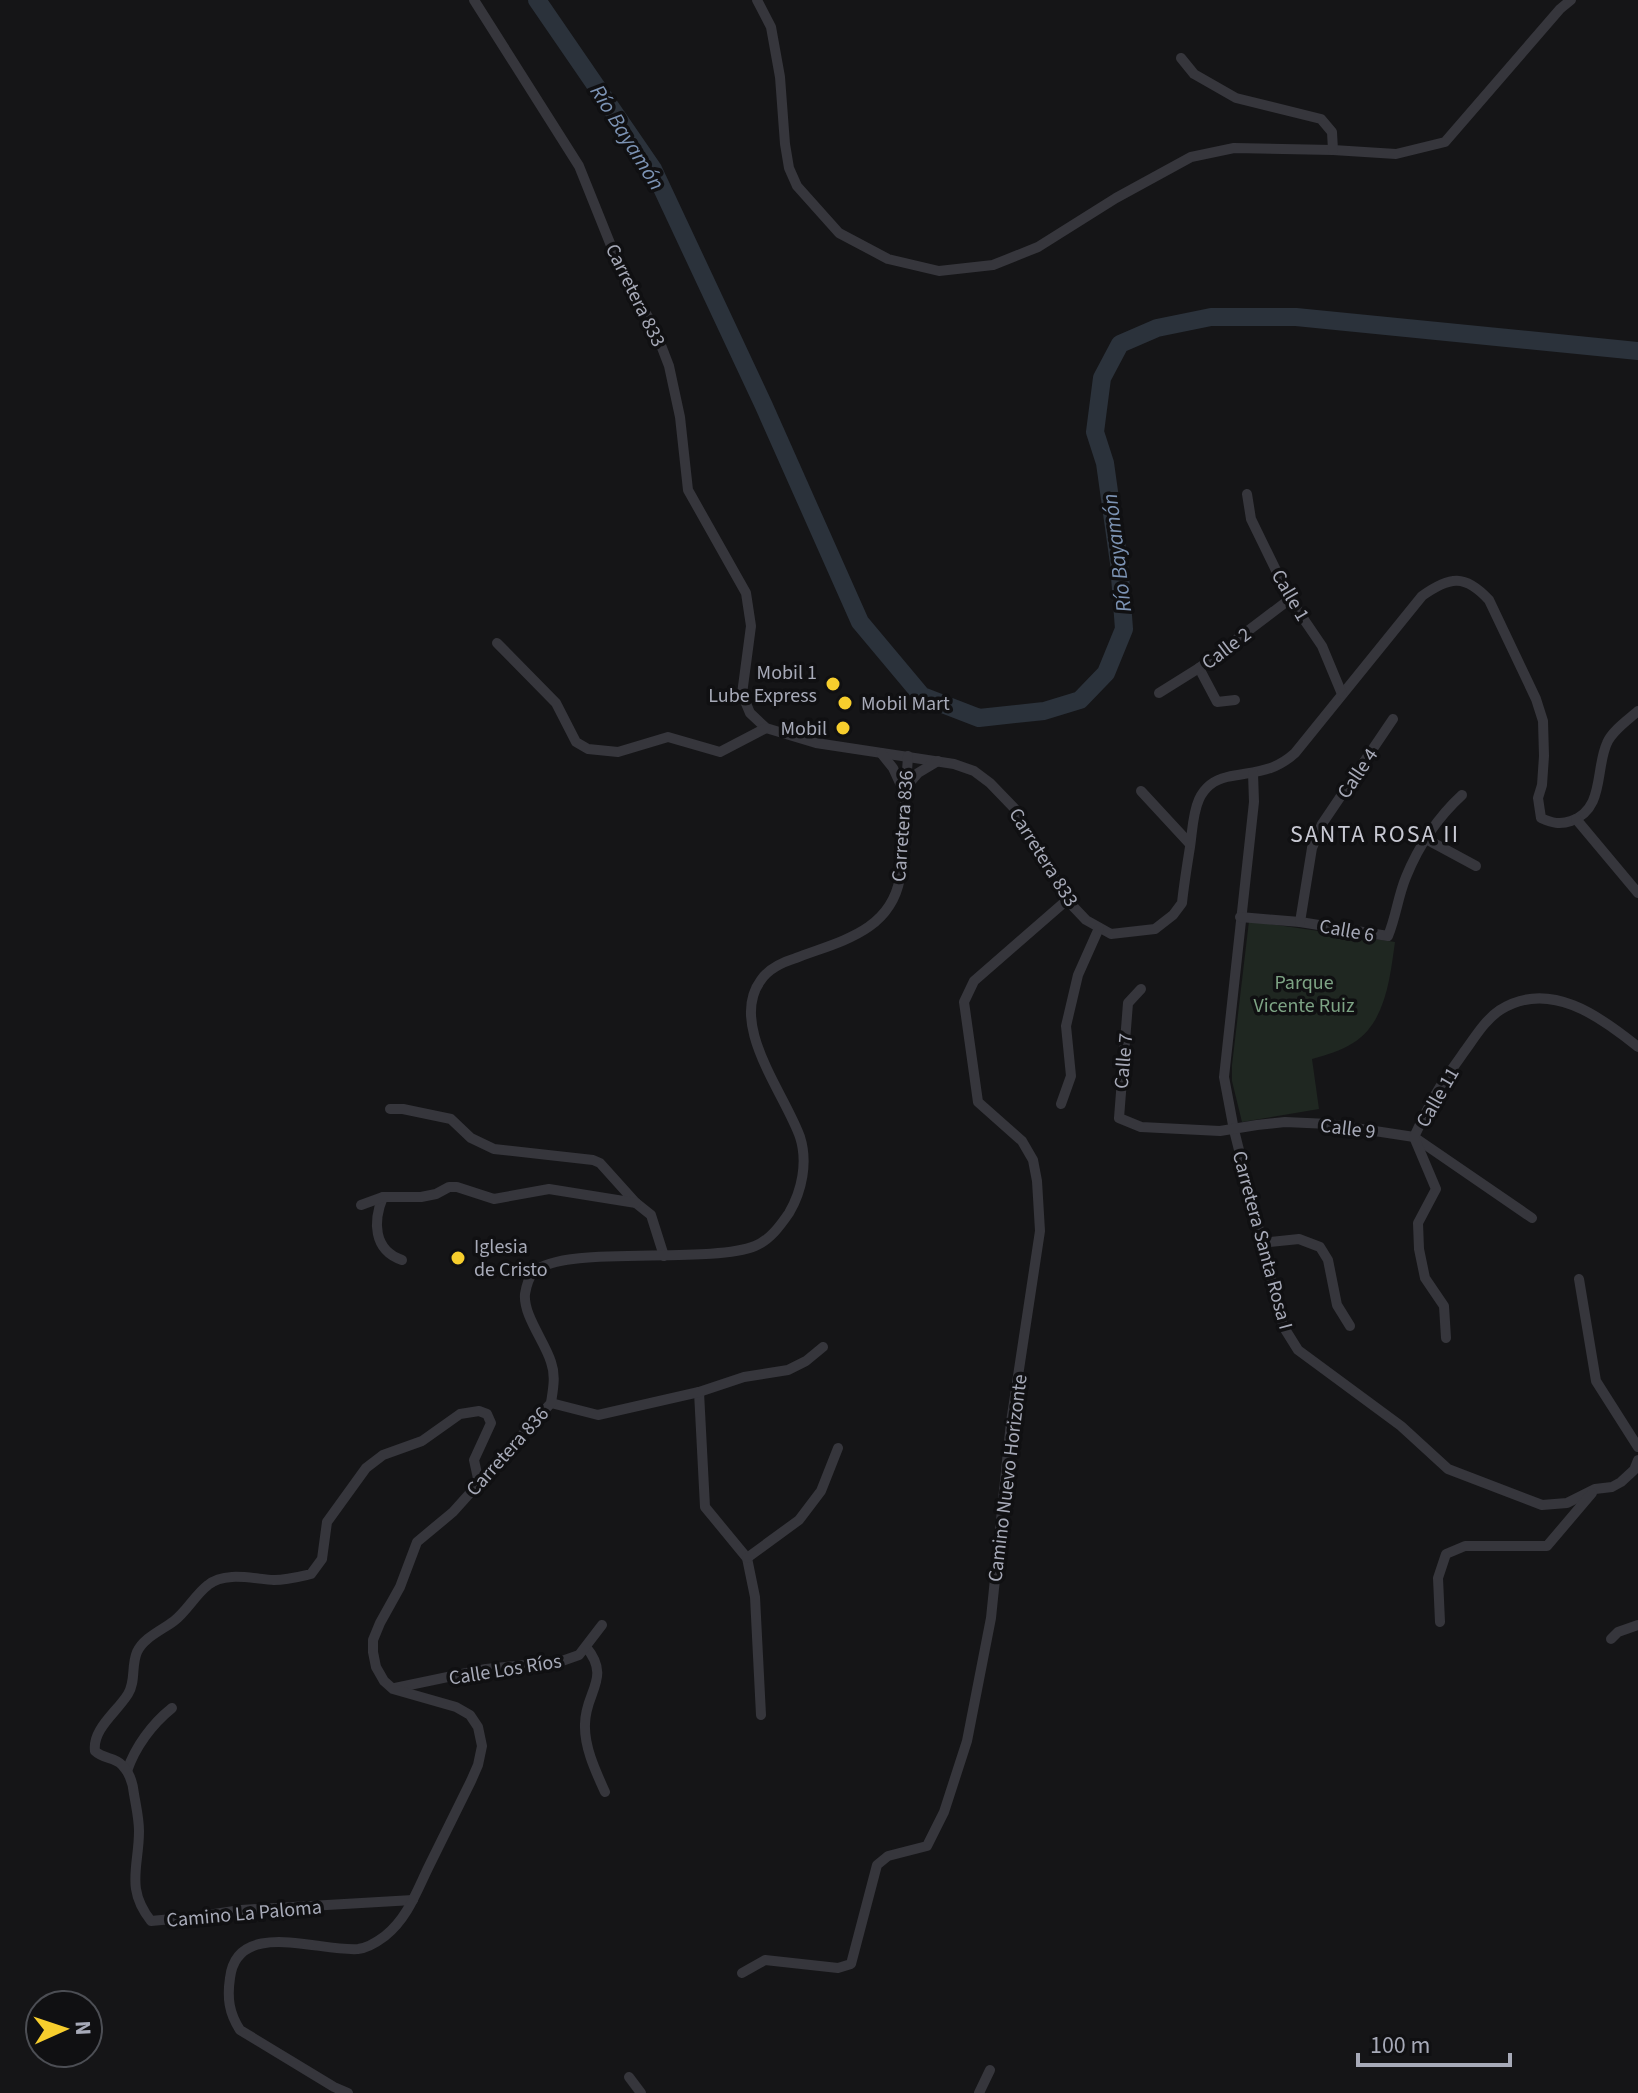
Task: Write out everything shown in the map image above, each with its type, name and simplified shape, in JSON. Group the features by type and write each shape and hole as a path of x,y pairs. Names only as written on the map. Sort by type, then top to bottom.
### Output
{"street":[{"name":"Carretera 833","path":"474,0 579,166 622,273 654,327 669,366 680,417 688,490 746,593 751,626 742,694 750,713 766,728 816,743 938,761 974,771 1016,810 1067,900 1086,920 1099,928"},
{"path":"757,0 771,27 780,77 785,144 789,168 797,186 839,233 888,259 939,271 993,265 1038,247 1116,198 1191,157 1234,148 1396,154 1445,142 1571,0"},
{"path":"1181,58 1194,74 1236,98 1321,119 1332,132 1333,150"},
{"name":"Calle 1","path":"1247,494 1251,519 1290,599 1322,646 1342,694"},
{"path":"1061,1104 1071,1076 1066,1026 1078,975 1099,928 1111,934 1155,929 1173,915 1182,903 1193,814 1204,789 1223,778 1271,769 1285,762 1422,596 1455,580 1468,582 1489,600 1536,699 1543,721 1544,756 1538,798 1541,818 1560,824 1576,819 1587,810 1595,798 1603,752 1609,739 1638,711"},
{"name":"Calle 2","path":"1159,693 1199,668 1290,599"},
{"path":"497,643 556,703 576,742 588,749 618,752 668,737 720,752 766,728"},
{"path":"1199,668 1217,702 1235,700"},
{"name":"Calle 4","path":"1300,922 1312,848 1322,824 1393,719"},
{"path":"881,753 906,792 918,773 938,761"},
{"name":"Carretera 836","path":"393,1689 376,1667 373,1640 400,1587 417,1542 453,1512 551,1403 554,1383 551,1362 526,1306 525,1294 534,1272 552,1262 568,1259 727,1252 755,1246 772,1235 793,1207 804,1168 801,1139 754,1040 751,1002 761,980 778,964 855,935 876,923 891,905 900,878 908,756"},
{"name":"Carretera Santa Rosa I","path":"1253,773 1254,802 1224,1077 1234,1130 1283,1326 1298,1350 1401,1426 1448,1469 1542,1505 1567,1503 1595,1489 1612,1487 1634,1470 1638,1460"},
{"path":"1141,791 1190,844"},
{"name":"Calle 6","path":"1240,917 1300,922 1388,936 1406,877 1426,839 1446,810 1462,795"},
{"path":"1576,819 1638,893"},
{"path":"1426,839 1476,866"},
{"name":"Camino Nuevo Horizonte","path":"742,1973 765,1960 838,1968 851,1964 877,1865 888,1856 927,1846 944,1812 967,1741 991,1618 1011,1422 1040,1231 1033,1160 1022,1141 978,1102 964,1002 974,981 1067,900"},
{"name":"Calle 7","path":"1141,989 1128,1003 1119,1118 1141,1127 1234,1130"},
{"name":"Calle 11","path":"1446,1338 1444,1306 1425,1278 1419,1249 1418,1223 1436,1189 1414,1137 1440,1087 1484,1024 1499,1010 1537,997 1574,1004 1609,1023 1638,1047"},
{"path":"390,1109 451,1119 471,1138 494,1149 600,1163 651,1215 664,1256"},
{"name":"Calle 9","path":"1234,1130 1285,1122 1329,1124 1414,1137 1532,1218"},
{"path":"361,1205 383,1197 436,1194 449,1187 494,1199 549,1189 636,1203"},
{"path":"383,1197 376,1213 378,1240 387,1252 402,1260"},
{"path":"1261,1243 1299,1239 1320,1247 1328,1260 1337,1305 1350,1326"},
{"path":"1579,1279 1596,1381 1638,1447"},
{"path":"551,1403 598,1415 699,1392 744,1377 788,1370 823,1347"},
{"path":"699,1392 705,1507 747,1558 755,1597 761,1715"},
{"path":"127,1771 120,1762 101,1757 95,1751 97,1735 129,1693 137,1650 178,1618 209,1583 223,1577 277,1580 311,1574 322,1559 327,1522 366,1468 383,1455 422,1441 460,1414 479,1411 487,1414 491,1423 474,1460 479,1483"},
{"path":"747,1558 799,1520 821,1491 838,1448"},
{"path":"1440,1622 1438,1578 1446,1554 1465,1546 1547,1546 1595,1489"},
{"name":"Calle Los Ríos","path":"393,1689 486,1669 562,1661 579,1655 602,1625"},
{"path":"1611,1639 1618,1632 1638,1625"},
{"path":"586,1647 596,1659 598,1671 597,1684 586,1711 585,1728 597,1775 605,1792"},
{"path":"348,2093 240,2030 231,2016 231,1966 246,1949 259,1943 280,1941 359,1949 370,1946 405,1917 471,1781 482,1746 478,1727 470,1715 456,1707 393,1689"},
{"path":"127,1771 144,1739 172,1708"},
{"name":"Camino La Paloma","path":"127,1771 133,1787 139,1831 134,1875 137,1898 151,1921 241,1910 413,1900"},
{"path":"979,2093 990,2070"},
{"path":"629,2077 641,2093"}],"green space":[{"name":"Parque Vicente Ruiz","path":"1249,921 1395,942 1384,998 1373,1024 1348,1046 1312,1059 1319,1109 1242,1122 1232,1081 1232,1065"}],"waterway":[{"name":"Río Bayamón","path":"537,0 653,169 764,406 860,622 922,696 979,718 1044,711 1080,700 1106,673 1124,629 1119,563 1105,463 1095,432 1102,378 1120,344 1157,328 1211,317 1296,317 1638,351"}],"place":[{"name":"Mobil 1 Lube Express","path":"833,684"},
{"name":"Mobil Mart","path":"845,703"},
{"name":"Mobil","path":"843,728"},
{"name":"Iglesia de Cristo","path":"458,1258"}],"district":[{"name":"SANTA ROSA II","path":"1375,834"}]}
